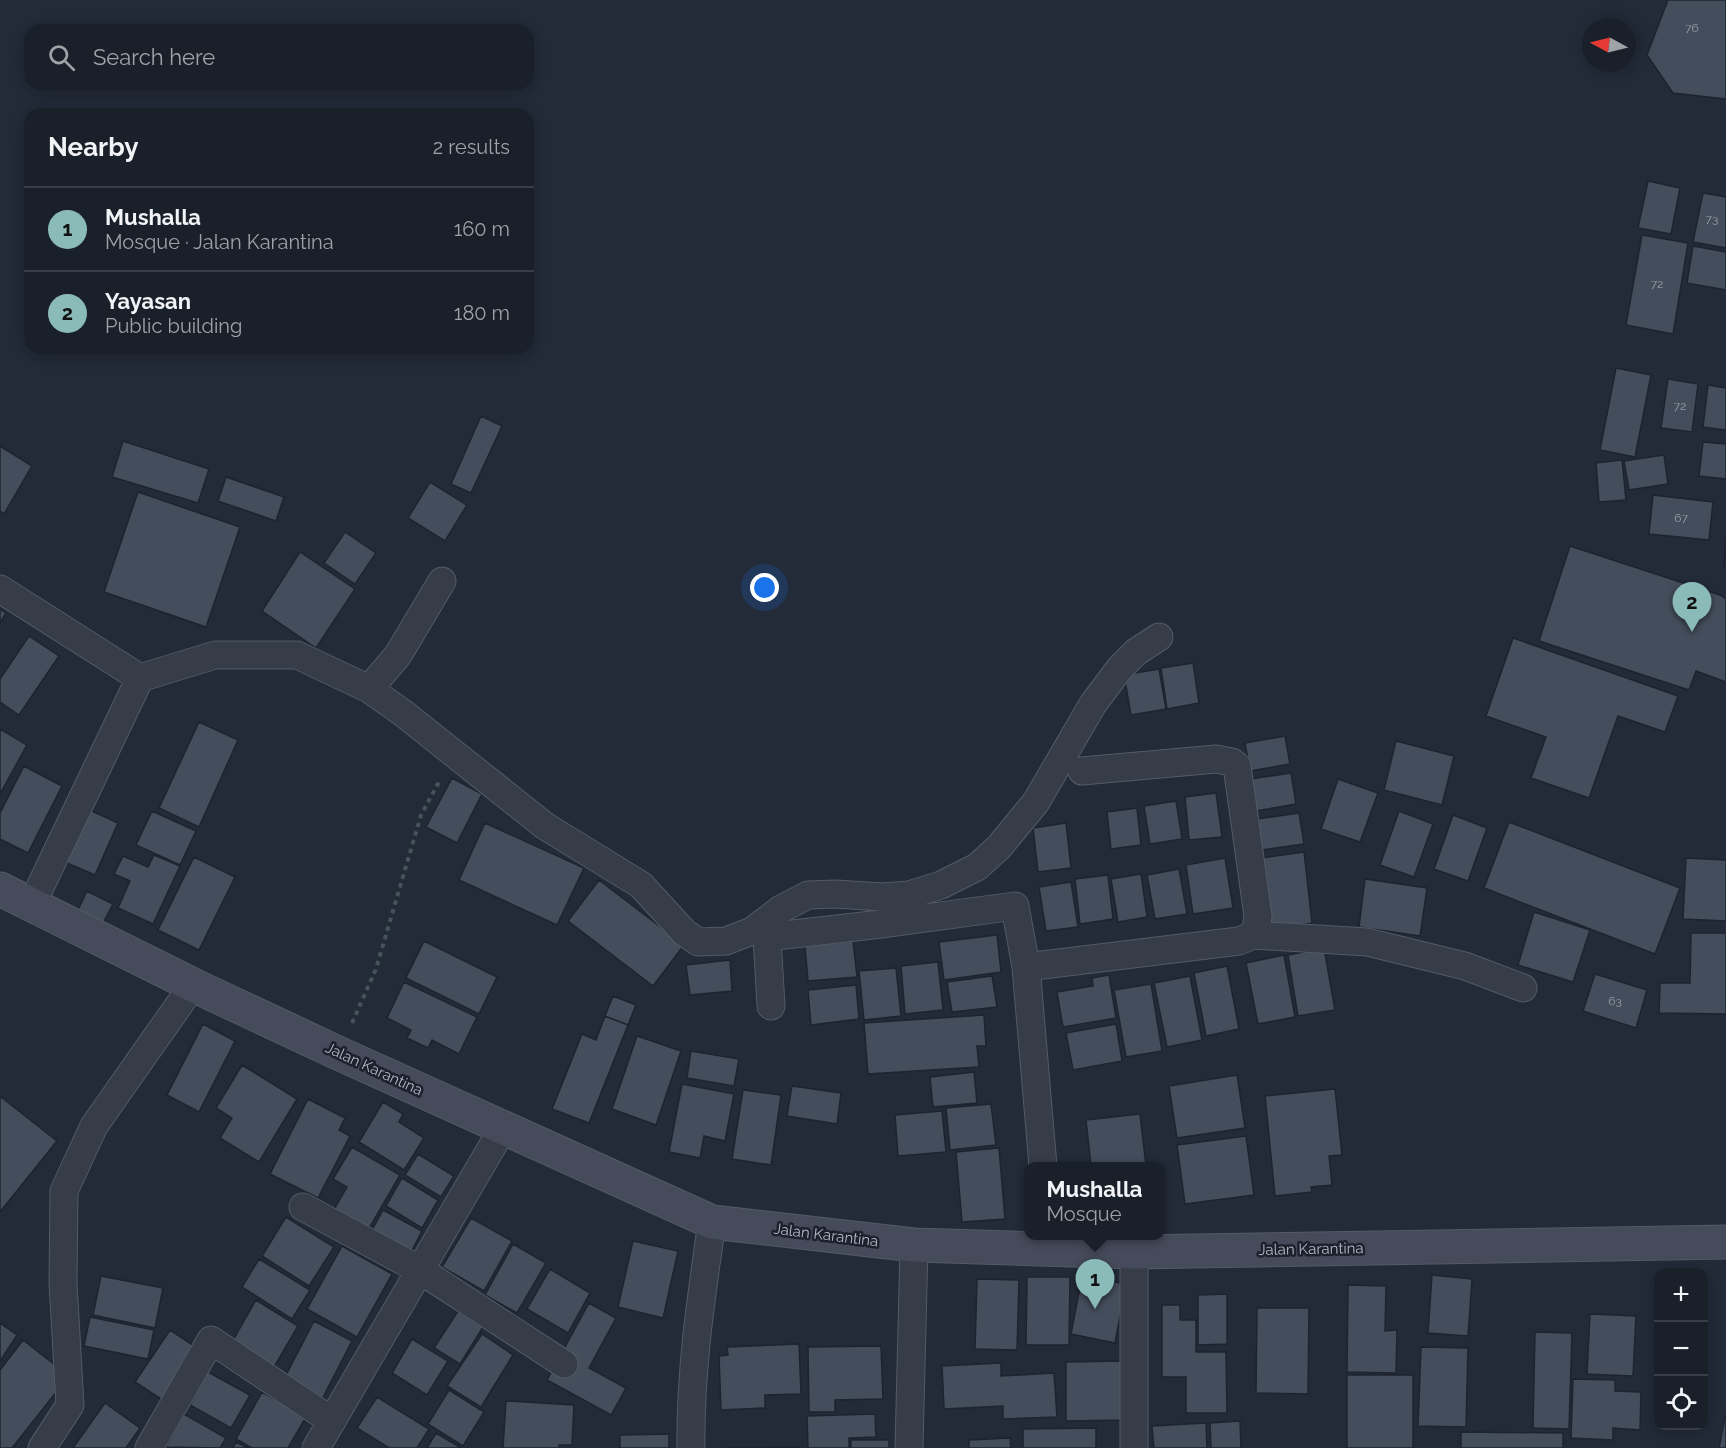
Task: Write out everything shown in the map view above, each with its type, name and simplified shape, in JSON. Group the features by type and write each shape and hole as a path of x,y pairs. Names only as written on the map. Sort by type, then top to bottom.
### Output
{"street":[{"path":"369,689 398,655 442,581"},
{"path":"0,589 140,678"},
{"path":"31,906 140,678 215,655 297,655 369,689 403,713 544,825 641,885 684,932 698,942 726,941 752,931 781,909 808,895 882,897 909,895 941,885 977,867 999,847 1036,802 1093,704 1120,668 1136,652 1159,637"},
{"path":"1082,771 1216,759 1232,762 1237,766 1258,916 1258,926 1253,935"},
{"name":"Jalan Karantina","path":"0,889 193,985 338,1053 712,1222 914,1245 1050,1242 1134,1252 1726,1242"},
{"path":"771,1006 767,937 1015,906 1026,967 1044,1162"},
{"path":"1026,967 1239,941 1253,935 1367,942 1465,966 1523,988"},
{"path":"42,1448 70,1405 63,1283 64,1191 94,1126 193,985"},
{"path":"316,1448 503,1128"},
{"path":"303,1207 420,1270 564,1364"},
{"path":"691,1448 695,1342 712,1222"},
{"path":"909,1448 914,1245"},
{"path":"1134,1252 1134,1448"},
{"path":"149,1448 211,1340 332,1421"}],"path":[{"path":"338,1053 376,969 421,815 435,785 458,757"}],"building":[{"path":"1668,0 1726,0 1726,99 1673,93 1647,55"},
{"path":"1648,181 1680,188 1671,234 1638,228"},
{"path":"1703,193 1726,197 1726,248 1693,242"},
{"path":"1642,235 1688,243 1673,334 1626,325"},
{"path":"1693,246 1726,252 1726,290 1687,283"},
{"path":"1616,368 1651,375 1635,457 1600,450"},
{"path":"1668,379 1698,384 1692,432 1661,428"},
{"path":"1708,385 1726,388 1726,430 1703,427"},
{"path":"481,416 502,426 471,493 451,484"},
{"path":"123,441 209,469 198,503 112,477"},
{"path":"1703,442 1726,444 1726,479 1699,476"},
{"path":"0,446 32,466 4,514 0,511"},
{"path":"1664,455 1668,484 1629,490 1624,461"},
{"path":"1622,460 1626,500 1599,502 1596,463"},
{"path":"226,477 284,497 276,521 218,501"},
{"path":"430,482 467,505 445,541 408,518"},
{"path":"138,492 240,527 206,627 104,592"},
{"path":"1653,495 1713,502 1709,540 1649,534"},
{"path":"345,532 376,553 355,584 324,563"},
{"path":"1726,534 1726,567 1724,567"},
{"path":"1570,546 1720,595 1726,599 1726,682 1696,671 1689,690 1539,641"},
{"path":"300,552 355,589 316,648 262,611"},
{"path":"0,609 6,613 0,623"},
{"path":"29,636 59,656 19,715 0,702 0,679"},
{"path":"1513,638 1678,696 1665,732 1618,716 1589,798 1531,778 1546,737 1486,716"},
{"path":"1193,663 1199,703 1167,709 1161,668"},
{"path":"1159,669 1166,709 1131,715 1124,675"},
{"path":"199,722 238,740 199,827 159,808"},
{"path":"0,729 27,745 0,794"},
{"path":"1285,736 1290,764 1250,771 1245,743"},
{"path":"1396,741 1454,756 1442,805 1384,790"},
{"path":"24,766 62,786 28,853 0,839 0,813"},
{"path":"1291,773 1296,804 1256,811 1251,779"},
{"path":"452,778 482,794 457,843 426,827"},
{"path":"1338,779 1378,793 1360,842 1321,829"},
{"path":"1216,793 1222,837 1189,840 1185,797"},
{"path":"1176,801 1182,839 1150,844 1144,806"},
{"path":"83,807 118,823 95,875 60,860"},
{"path":"1137,808 1141,845 1111,849 1107,812"},
{"path":"152,811 196,831 180,865 136,845"},
{"path":"1399,811 1433,824 1414,877 1380,865"},
{"path":"1299,813 1304,844 1262,850 1257,819"},
{"path":"1453,815 1487,828 1468,881 1434,869"},
{"path":"1509,822 1680,888 1655,954 1484,888"},
{"path":"485,823 584,868 557,925 459,880"},
{"path":"1066,823 1071,868 1038,872 1033,828"},
{"path":"1304,852 1312,923 1271,929 1261,858"},
{"path":"154,855 180,866 153,924 118,908 130,881 114,874 123,856 148,867"},
{"path":"194,857 235,877 199,950 158,930"},
{"path":"1225,858 1233,908 1193,914 1186,865"},
{"path":"1686,858 1726,860 1726,921 1683,919"},
{"path":"1179,869 1187,914 1155,919 1147,875"},
{"path":"1141,874 1147,917 1118,922 1111,879"},
{"path":"1108,875 1113,919 1080,924 1075,879"},
{"path":"1365,879 1427,888 1420,936 1359,927"},
{"path":"599,880 684,945 653,986 568,921"},
{"path":"1071,882 1078,927 1046,931 1039,887"},
{"path":"87,891 113,904 101,927 76,914"},
{"path":"1534,912 1590,930 1573,982 1518,965"},
{"path":"1691,933 1726,933 1726,1014 1659,1013 1660,983 1690,983"},
{"path":"997,935 1001,972 944,980 939,942"},
{"path":"424,941 497,977 479,1014 406,978"},
{"path":"853,941 857,977 808,981 805,946"},
{"path":"1324,948 1335,1010 1298,1016 1288,955"},
{"path":"1284,955 1295,1017 1258,1024 1246,963"},
{"path":"730,960 732,991 690,995 686,965"},
{"path":"938,962 943,1010 905,1014 901,966"},
{"path":"1227,966 1239,1029 1206,1036 1194,973"},
{"path":"896,968 901,1016 864,1020 859,971"},
{"path":"1595,974 1647,990 1636,1028 1583,1011"},
{"path":"1109,975 1116,1018 1063,1027 1057,992 1093,986 1092,978"},
{"path":"992,976 997,1007 952,1012 947,982"},
{"path":"1190,976 1202,1040 1167,1047 1154,983"},
{"path":"404,982 477,1017 459,1054 432,1040 428,1048 407,1038 411,1030 387,1018"},
{"path":"1151,984 1162,1051 1126,1057 1114,990"},
{"path":"856,985 859,1019 811,1025 808,990"},
{"path":"613,996 636,1005 628,1025 605,1016"},
{"path":"984,1015 986,1046 977,1046 979,1067 868,1074 864,1023"},
{"path":"605,1016 628,1025 589,1123 552,1109 582,1034 596,1040"},
{"path":"203,1024 235,1041 199,1112 167,1095"},
{"path":"1116,1024 1122,1061 1073,1070 1066,1033"},
{"path":"637,1036 681,1051 656,1125 612,1109"},
{"path":"691,1051 739,1059 734,1086 687,1078"},
{"path":"242,1065 297,1099 259,1162 220,1138 232,1118 216,1108"},
{"path":"974,1072 977,1103 933,1107 930,1077"},
{"path":"1237,1075 1245,1128 1177,1138 1169,1086"},
{"path":"682,1084 734,1094 725,1141 704,1136 700,1158 669,1152"},
{"path":"792,1086 841,1093 837,1124 787,1116"},
{"path":"1335,1089 1342,1155 1329,1156 1332,1185 1311,1187 1312,1192 1275,1196 1265,1096"},
{"path":"743,1090 781,1095 771,1165 732,1159"},
{"path":"1,1097 57,1141 0,1212 0,1099"},
{"path":"308,1099 345,1118 339,1130 350,1136 318,1198 270,1174"},
{"path":"383,1102 403,1114 399,1122 424,1138 404,1170 359,1142"},
{"path":"991,1104 996,1145 950,1150 946,1108"},
{"path":"942,1111 946,1152 898,1156 895,1115"},
{"path":"1140,1114 1146,1162 1091,1162 1086,1120"},
{"path":"1246,1136 1254,1195 1185,1204 1177,1145"},
{"path":"352,1147 400,1175 367,1232 333,1211 347,1187 333,1179"},
{"path":"999,1148 1005,1219 962,1222 956,1152"},
{"path":"418,1154 454,1176 441,1197 405,1175"},
{"path":"402,1178 438,1200 422,1228 386,1206"},
{"path":"383,1210 422,1231 406,1262 366,1241"},
{"path":"286,1217 334,1247 309,1286 262,1256"},
{"path":"471,1218 512,1241 484,1291 442,1267"},
{"path":"633,1241 678,1251 663,1318 618,1307"},
{"path":"513,1244 546,1263 517,1313 485,1295"},
{"path":"342,1246 392,1274 357,1337 307,1309"},
{"path":"259,1259 310,1290 292,1319 242,1287"},
{"path":"550,1269 590,1293 568,1333 527,1309"},
{"path":"1432,1275 1472,1279 1468,1336 1428,1333"},
{"path":"101,1276 163,1288 155,1328 93,1315"},
{"path":"1082,1276 1126,1284 1115,1343 1071,1334"},
{"path":"1027,1277 1070,1277 1069,1345 1026,1345"},
{"path":"977,1279 1019,1280 1017,1350 975,1349"},
{"path":"1348,1285 1386,1286 1385,1331 1397,1330 1396,1373 1347,1372"},
{"path":"1227,1294 1227,1344 1198,1345 1198,1295"},
{"path":"256,1300 298,1326 270,1374 228,1349"},
{"path":"589,1303 616,1318 589,1368 626,1388 611,1415 547,1380"},
{"path":"1162,1305 1180,1305 1180,1320 1196,1320 1196,1352 1226,1352 1227,1413 1186,1413 1186,1377 1162,1377"},
{"path":"1257,1308 1309,1308 1308,1394 1256,1393"},
{"path":"458,1311 483,1327 460,1364 434,1348"},
{"path":"1590,1314 1636,1316 1633,1376 1587,1374"},
{"path":"90,1317 154,1330 148,1359 84,1346"},
{"path":"314,1321 352,1341 321,1401 283,1381"},
{"path":"0,1323 17,1335 0,1361"},
{"path":"170,1330 205,1353 170,1405 135,1382"},
{"path":"1535,1332 1572,1333 1569,1429 1533,1428"},
{"path":"482,1334 513,1355 481,1407 447,1386"},
{"path":"412,1339 448,1361 427,1395 392,1373"},
{"path":"23,1340 69,1376 12,1448 0,1448 0,1370"},
{"path":"799,1344 801,1394 765,1395 765,1408 721,1410 719,1356 728,1355 727,1347"},
{"path":"881,1346 883,1399 835,1400 835,1412 809,1412 808,1347"},
{"path":"1421,1347 1468,1348 1466,1427 1418,1426"},
{"path":"1122,1361 1122,1420 1066,1421 1066,1362"},
{"path":"1001,1363 1001,1376 1054,1373 1057,1417 1003,1419 1003,1406 944,1409 942,1366"},
{"path":"208,1372 250,1395 231,1428 190,1405"},
{"path":"1347,1375 1413,1375 1413,1448 1347,1448"},
{"path":"1573,1379 1615,1380 1615,1391 1641,1392 1640,1430 1613,1428 1613,1440 1571,1438"},
{"path":"449,1390 484,1412 463,1446 428,1424"},
{"path":"262,1392 306,1417 288,1448 252,1448 236,1439"},
{"path":"377,1397 429,1429 417,1448 389,1448 357,1428"},
{"path":"506,1401 574,1405 572,1445 559,1445 559,1448 503,1448"},
{"path":"105,1403 140,1428 126,1448 73,1448"},
{"path":"1726,1412 1726,1448 1719,1448"},
{"path":"184,1414 226,1438 220,1448 166,1447"},
{"path":"875,1414 876,1437 849,1438 849,1448 808,1448 807,1416"},
{"path":"1240,1421 1241,1448 1211,1448 1210,1423"},
{"path":"1206,1423 1207,1448 1154,1448 1152,1426"},
{"path":"1096,1428 1096,1448 1023,1448 1023,1429"},
{"path":"1461,1432 1563,1433 1563,1448 1461,1448"},
{"path":"436,1433 461,1448 427,1448"},
{"path":"669,1434 669,1448 620,1448 620,1435"},
{"path":"1010,1438 1011,1448 969,1448 969,1440"},
{"path":"851,1440 889,1440 889,1448 851,1448"},
{"path":"236,1442 248,1448 233,1448"},
{"path":"798,1447 798,1448 724,1448"}],"place":[{"name":"Yayasan","path":"1692,632"},
{"name":"Mushalla","path":"1095,1309"}]}
